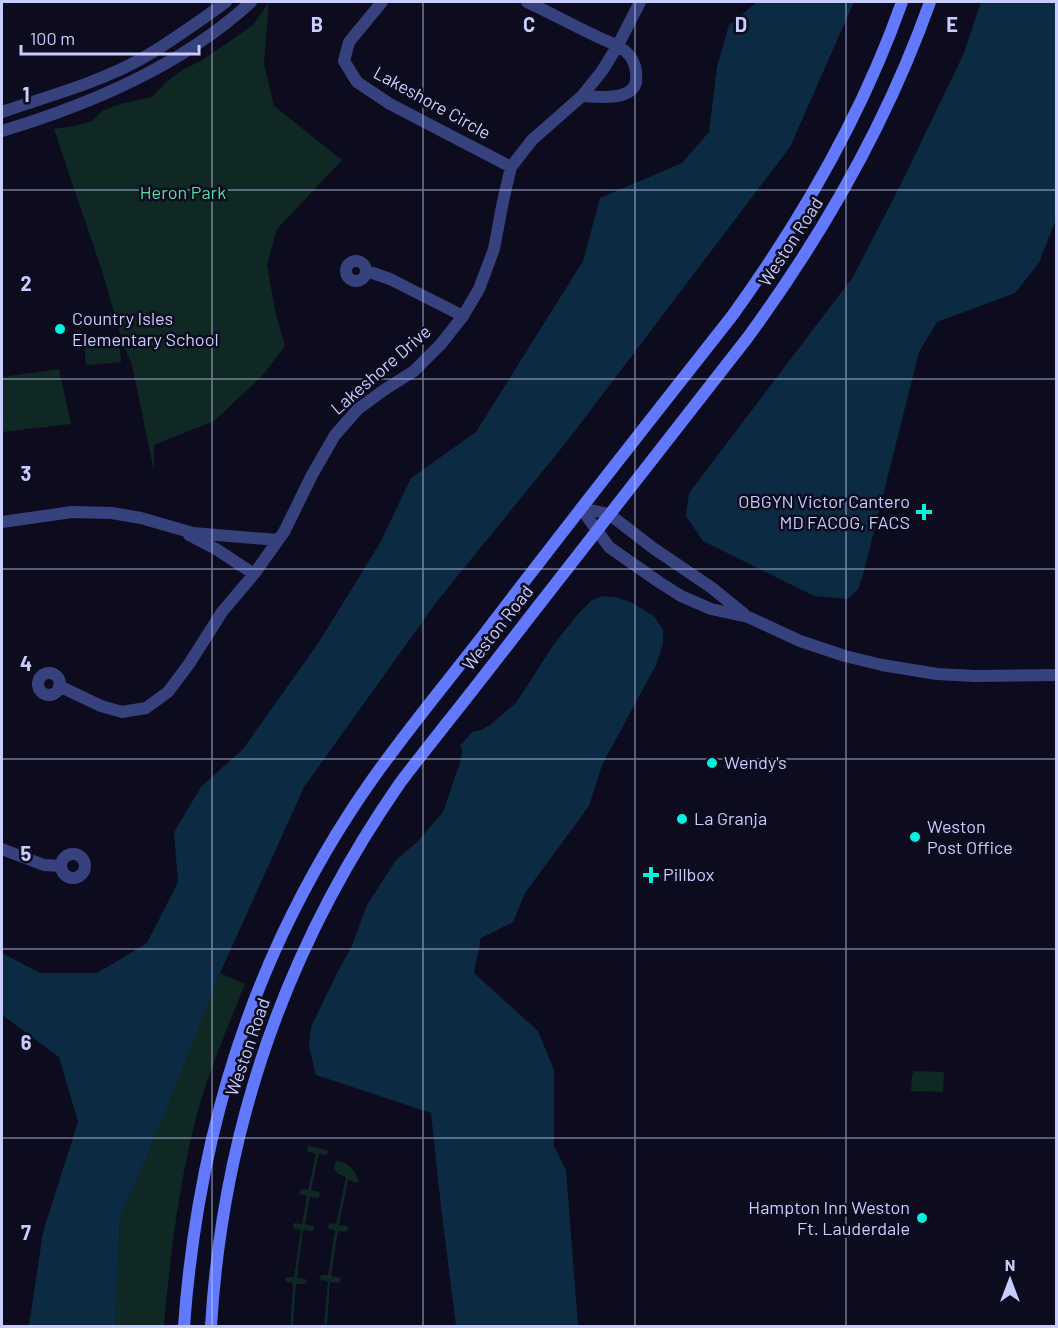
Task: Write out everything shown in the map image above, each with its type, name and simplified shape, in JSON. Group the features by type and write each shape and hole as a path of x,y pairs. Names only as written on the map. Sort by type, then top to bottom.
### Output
{"main road":[{"name":"Weston Road","path":"184,1326 189,1265 202,1181 232,1065 250,1012 282,936 328,849 395,748 732,316 792,228 833,158 881,55 902,2"},
{"name":"Weston Road","path":"211,1326 215,1272 227,1188 242,1121 268,1038 290,982 312,932 346,868 402,782 748,337 794,273 855,172 886,110 930,2"}],"street":[{"path":"2,112 88,83 139,60 226,2"},
{"path":"2,131 96,98 147,74 200,42 251,2"},
{"name":"Lakeshore Circle","path":"382,2 349,42 344,61 357,82 390,104 511,167"},
{"path":"527,2 618,45 630,56 636,68 636,82 633,89 627,94 605,98 582,96"},
{"name":"Lakeshore Drive","path":"59,686 102,706 122,712 146,708 168,692 222,612 254,574 278,540 335,435 358,409 414,371 441,344 463,316 479,289 495,249 511,167 532,140 582,96 618,45 640,2"},
{"path":"367,271 390,279 463,316"},
{"path":"581,508 609,514 748,617"},
{"path":"581,508 609,547 681,596 711,609 748,617 800,641 882,665 937,674 1056,675"},
{"path":"2,522 72,512 112,513 141,518 178,530 216,549 254,574"},
{"path":"178,530 209,535 278,540"},
{"path":"2,849 44,865 61,866"}],"green space":[{"name":"Heron Park","path":"269,2 264,63 274,106 342,160 277,229 267,265 275,310 285,346 262,376 214,421 154,445 154,471 132,365 123,344 104,277 54,129 92,121 102,111 120,104 152,97 166,82 184,69 201,61 253,25"},
{"path":"119,338 121,362 86,365 84,342"},
{"path":"59,369 71,424 2,432 2,377"},
{"path":"220,973 245,984 211,1070 195,1122 175,1224 164,1326 115,1326 120,1217"},
{"path":"914,1071 944,1072 943,1092 911,1091"},
{"path":"309,1146 327,1150 328,1153 319,1154 311,1190 319,1192 320,1195 318,1198 310,1197 305,1224 313,1226 314,1229 312,1231 303,1230 297,1278 307,1281 305,1284 296,1284 293,1326 290,1326 293,1283 285,1279 294,1277 301,1230 293,1226 294,1223 302,1224 307,1196 299,1192 302,1189 308,1190 316,1154 307,1151"},
{"path":"338,1161 352,1168 359,1183 348,1180 339,1225 347,1226 348,1229 345,1232 338,1231 331,1276 339,1277 341,1280 339,1283 330,1282 327,1326 324,1326 328,1281 321,1280 319,1277 328,1275 335,1230 327,1226 330,1223 336,1224 346,1177 338,1174 334,1169 335,1162"}],"water":[{"path":"757,2 854,2 790,147 568,440 438,600 304,787 220,973 166,1111 120,1217 115,1326 29,1326 43,1232 78,1122 59,1057 2,1015 2,953 40,973 97,973 147,943 178,882 174,832 201,787 243,749 319,642 380,543 411,478 476,432 583,261 600,198 682,163 709,132 717,67 729,25"},
{"path":"981,2 1056,2 1056,219 1039,263 1015,293 937,322 919,352 858,589 848,599 814,596 703,541 686,516 689,493 853,277 964,53"},
{"path":"603,596 630,602 654,616 663,630 663,644 656,665 602,765 589,806 525,893 513,922 481,938 474,973 538,1031 554,1070 554,1146 566,1170 578,1326 456,1326 431,1113 316,1075 309,1047 311,1027 351,948 367,905 396,860 417,842 443,812 461,760 460,746 472,732 490,725 516,703 554,644 579,613 592,600"}],"place":[{"name":"Country Isles Elementary School","path":"60,329"},
{"name":"OBGYN Victor Cantero MD FACOG, FACS","path":"924,512"},
{"name":"Wendy's","path":"712,763"},
{"name":"La Granja","path":"682,819"},
{"name":"Weston Post Office","path":"915,837"},
{"name":"Pillbox","path":"651,875"},
{"name":"Hampton Inn Weston Ft. Lauderdale","path":"922,1218"}]}
